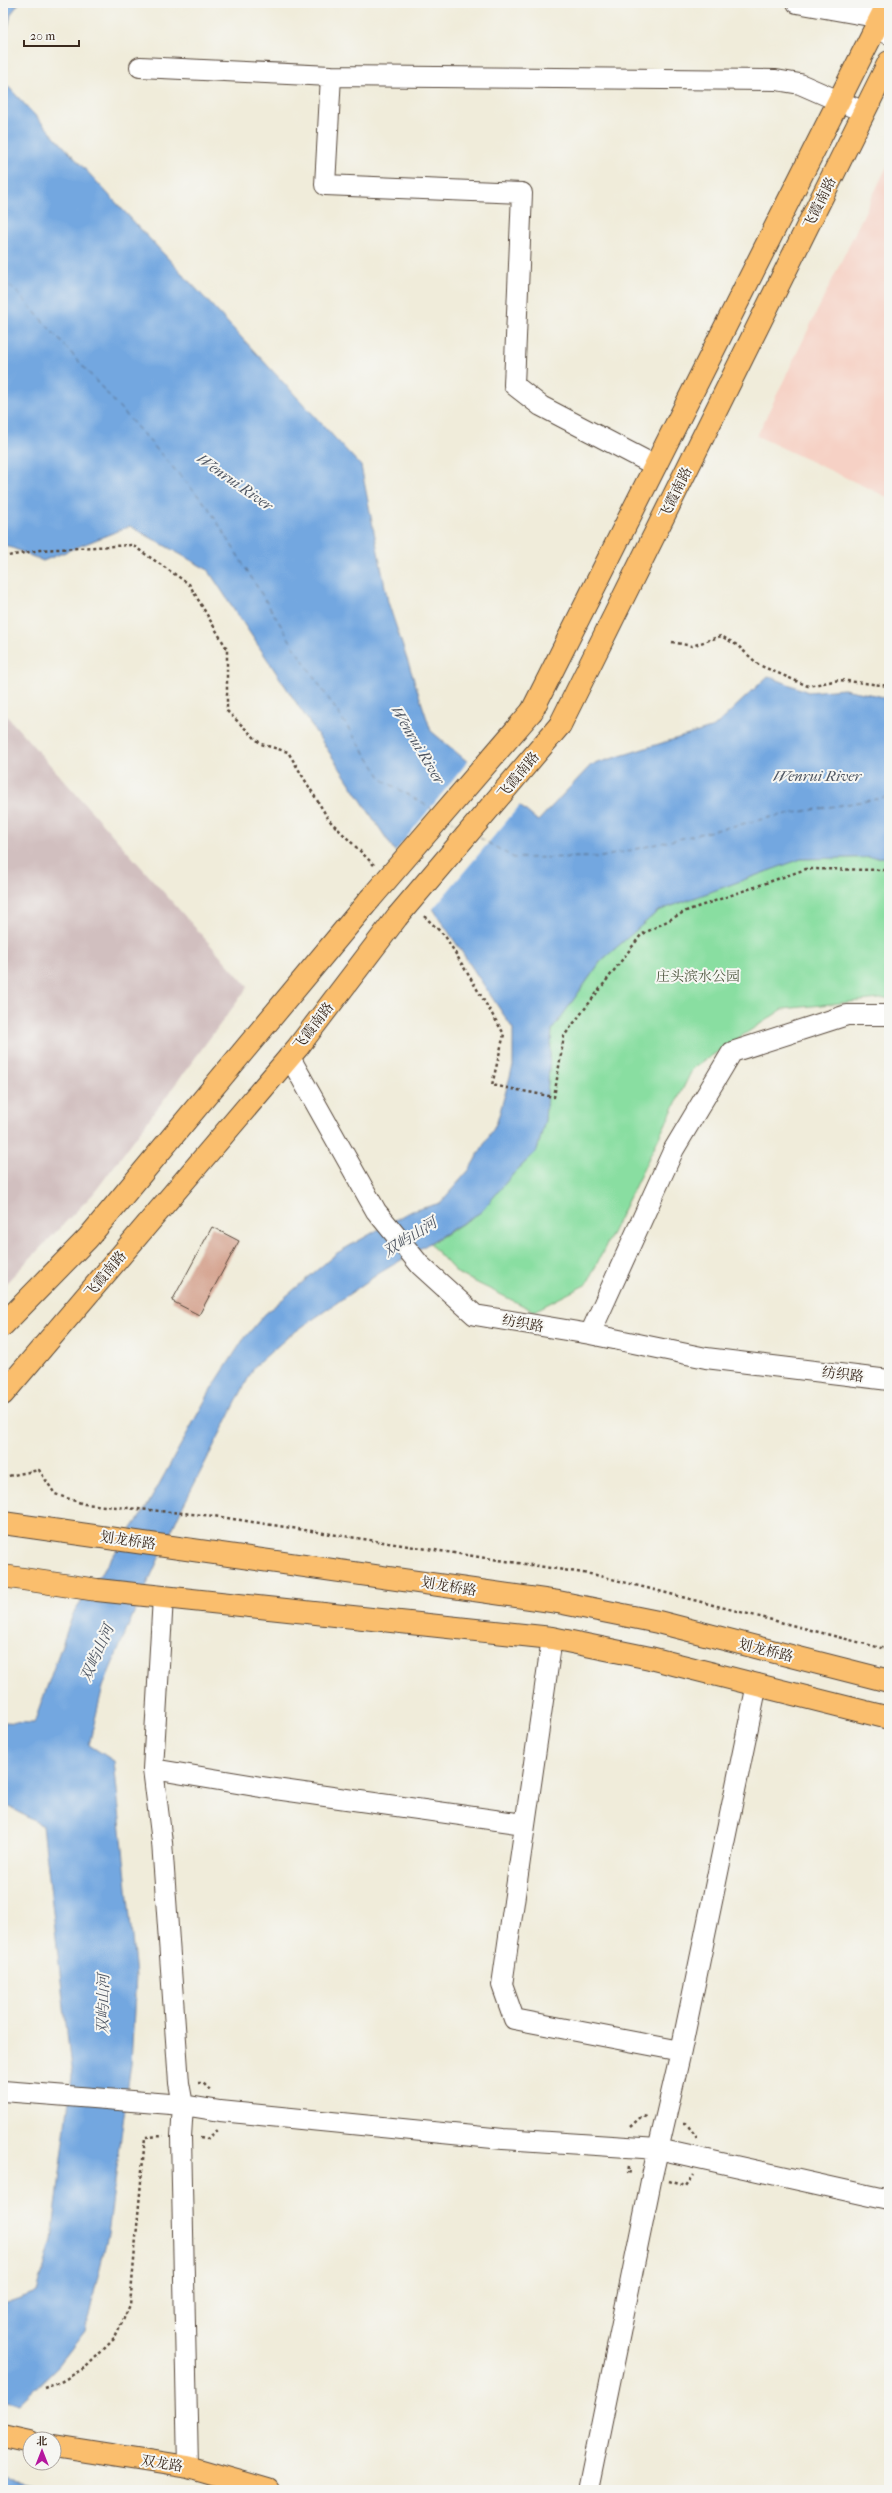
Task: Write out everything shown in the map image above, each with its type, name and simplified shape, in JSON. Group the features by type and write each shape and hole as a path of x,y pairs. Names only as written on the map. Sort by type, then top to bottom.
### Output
{"main road":[{"name":"飞霞南路","path":"3,1325 88,1238 370,899 532,711 839,102 883,21"},
{"name":"飞霞南路","path":"3,1394 289,1056 397,917 560,726 889,62"},
{"name":"划龙桥路","path":"3,1523 558,1602 658,1622 889,1681"},
{"path":"3,1576 163,1597 552,1638 650,1658 889,1718"},
{"path":"3,2436 22,2440"},
{"name":"双龙路","path":"62,2447 188,2467 268,2490"}],"street":[{"path":"797,3 883,21"},
{"path":"140,67 331,76 776,80 800,84 864,112"},
{"path":"331,76 325,185 522,194 514,385 541,406 656,466"},
{"path":"590,1334 674,1149 732,1052 848,1014 889,1015"},
{"name":"纺织路","path":"289,1056 376,1211 420,1265 475,1315 590,1334 706,1358 889,1380"},
{"path":"163,1597 153,1769 162,1842 179,2083 183,2105 181,2137 188,2467"},
{"path":"552,1638 502,1985 514,2019 681,2051"},
{"path":"588,2490 658,2149 681,2051 757,1684"},
{"path":"153,1769 261,1787 524,1824"},
{"path":"3,2091 183,2105 220,2111 503,2139 658,2149 889,2200"}],"path":[{"path":"672,642 692,646 721,636 737,645 759,665 808,686 839,680 889,686"},
{"path":"3,1477 39,1470 55,1494 84,1504 214,1516 596,1575 889,1650"},
{"path":"44,2388 60,2383 86,2367 115,2338 130,2305 145,2137 207,2139 222,2127 220,2111"}],"shaded area":[{"path":"889,162 889,498 757,436"},
{"path":"3,712 248,987 94,1193 3,1286"}],"green space":[{"name":"庄头滨水公园","path":"889,857 889,998 783,1009 693,1068 587,1284 534,1311 457,1273 430,1244 481,1212 514,1173 537,1151 545,1120 552,1030 601,961 658,911 801,859"}],"water":[{"path":"3,3 19,3 11,14 3,49"},
{"path":"3,81 361,466 388,602 431,731 538,821 591,765 714,727 768,676 808,692 844,689 889,698 889,857 801,859 658,911 601,961 552,1030 545,1120 537,1151 514,1173 481,1212 378,1274 289,1336 254,1367 181,1510 133,1615 103,1686 89,1745 114,1761 136,1976 131,2063 108,2234 85,2331 58,2366 19,2404 3,2400 3,2304 37,2292 52,2239 72,2076 43,1826 3,1803 3,1722 34,1723 73,1614 146,1508 212,1388 243,1340 264,1315 337,1253 409,1212 440,1203 469,1170 497,1122 513,1066 513,1029 208,570 130,526 43,561 3,544"},
{"path":"3,2479 35,2486 35,2490 3,2490"}],"pier":[{"path":"469,760 521,804 432,910 394,853"}],"building":[{"path":"212,1227 239,1241 199,1315 172,1301"}],"ferry route":[{"path":"3,280 17,292 208,507 296,650 383,780 432,809"},
{"path":"480,838 514,858 602,857 776,816 889,797"},
{"path":"452,821 460,826"}],"water label":[{"name":"Wenrui River","path":"235,482"},
{"name":"Wenrui River","path":"418,745"},
{"name":"Wenrui River","path":"817,776"},
{"name":"双屿山河","path":"410,1237"},
{"name":"双屿山河","path":"97,1653"},
{"name":"双屿山河","path":"103,2004"}]}
